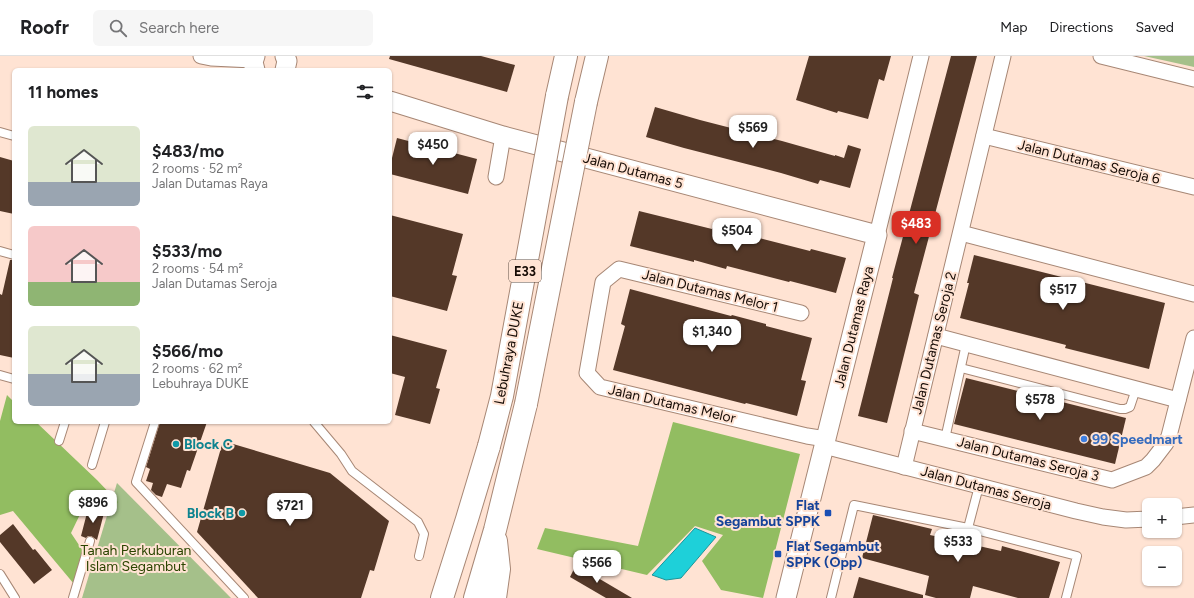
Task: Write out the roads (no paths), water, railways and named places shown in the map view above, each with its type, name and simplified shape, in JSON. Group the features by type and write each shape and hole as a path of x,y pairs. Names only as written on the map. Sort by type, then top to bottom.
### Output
{"highway":[{"name":"Lebuhraya DUKE","path":"442,598 472,505 502,396 557,96 566,56"},
{"name":"Lebuhraya DUKE","path":"474,598 495,530 526,404 586,102 597,56"},
{"name":"E33","path":"495,530 499,569 495,598"}],"street":[{"name":"Jalan Dutamas Raya","path":"786,598 877,235 920,56"},
{"name":"Jalan Dutamas Seroja 2","path":"904,467 1003,56"},
{"path":"1101,56 1194,79"},
{"path":"207,57 254,62"},
{"name":"Jalan Dutamas 5","path":"392,102 503,136 877,235"},
{"path":"496,177 503,136"},
{"name":"Jalan Dutamas Seroja 6","path":"984,136 1194,187"},
{"path":"961,233 1194,294"},
{"name":"Jalan Dutamas Melor","path":"619,270 603,282 587,373 600,387 807,436 825,442"},
{"name":"Jalan Dutamas Melor 1","path":"619,270 801,313"},
{"path":"936,336 1178,400"},
{"name":"Jalan Dutamas Seroja 3","path":"912,431 1112,480 1146,467 1166,443 1194,338"},
{"name":"Jalan Dutamas Seroja","path":"825,442 904,467 1103,517 1126,520 1142,519"},
{"path":"1182,516 1194,515"}],"lane":[{"path":"0,132 12,135"},
{"path":"0,251 12,254"},
{"path":"945,439 966,344"},
{"path":"961,368 1125,409 1130,407 1132,404 1136,389"},
{"path":"0,375 12,378"},
{"path":"59,442 64,424"},
{"path":"92,465 104,424"},
{"path":"154,424 136,482 244,598"},
{"path":"316,424 341,454 352,471 418,522 424,534 419,556"},
{"path":"968,528 979,486"},
{"path":"831,598 854,505 968,528 1077,556 1066,598"},
{"path":"73,598 90,541"},
{"path":"0,574 15,598"}],"water":[{"path":"695,528 716,537 681,578 666,580 652,575"}],"place":[{"name":"99 Speedmart","path":"1084,439"},
{"name":"Block C","path":"176,444"},
{"name":"Block B","path":"242,513"},
{"name":"Flat Segambut SPPK","path":"828,513"},
{"name":"Flat Segambut SPPK (Opp)","path":"778,554"}],"park label":[{"name":"Tanah Perkuburan Islam Segambut","path":"136,558"}]}
